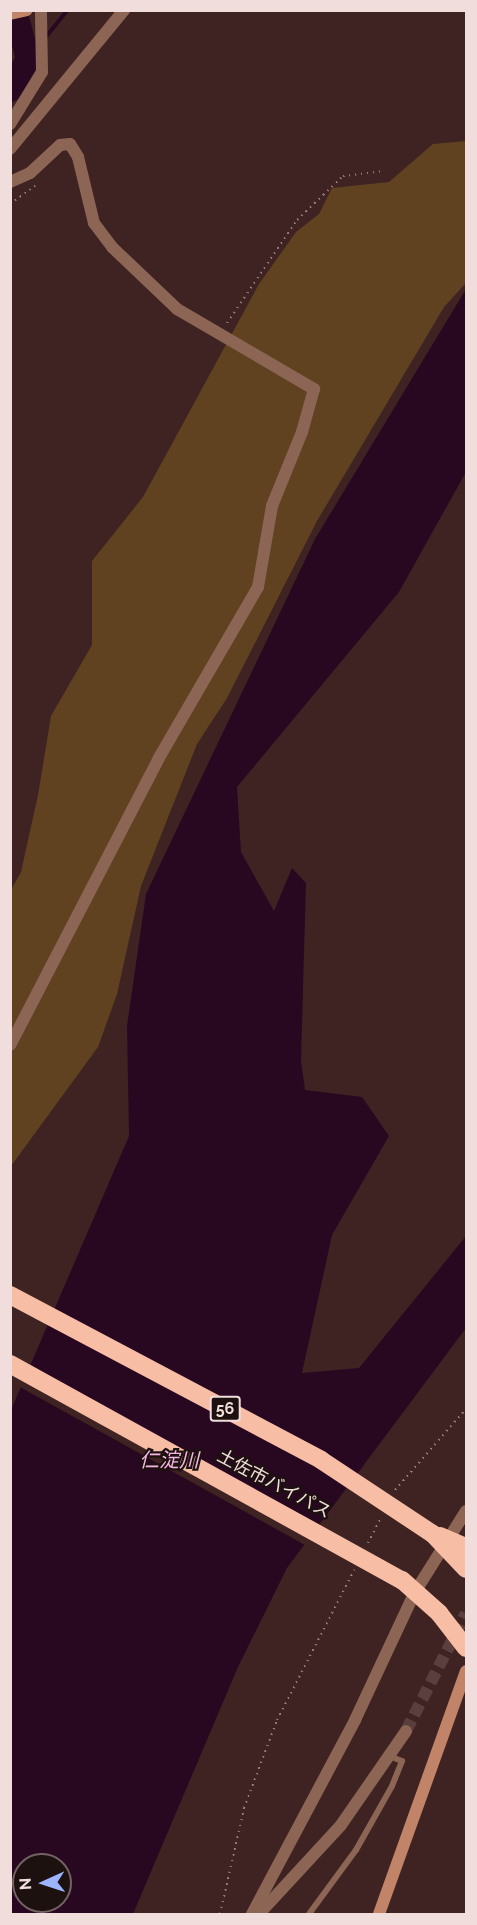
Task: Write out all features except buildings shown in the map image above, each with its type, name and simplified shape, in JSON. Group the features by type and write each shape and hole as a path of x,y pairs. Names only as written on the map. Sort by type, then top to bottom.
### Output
{"highway":[{"name":"56","path":"10,1295 321,1460 441,1539 466,1569"},
{"name":"土佐市バイパス","path":"10,1364 408,1586 439,1613 466,1648"},
{"path":"441,1539 466,1547"}],"street":[{"path":"10,14 27,10"},
{"path":"10,149 124,10"},
{"path":"10,124 42,72 39,11"},
{"path":"10,182 30,173 60,145 70,144 82,168 94,223 112,248 177,309 218,336 314,389 302,432 272,506 258,587 159,758 10,1045"},
{"path":"252,1914 355,1720 408,1586 441,1539 466,1511"},
{"path":"379,1914 466,1671"},
{"path":"260,1914 341,1825 406,1731"}],"lane":[{"path":"309,1914 356,1851 392,1786 402,1761 389,1756"}],"path":[{"path":"218,336 297,220 343,176 384,171"},
{"path":"220,1914 243,1808 277,1720"}],"shaded area":[{"path":"466,141 466,283 444,307 317,521 227,698 197,744 141,886 117,994 98,1047 11,1166 10,892 21,872 38,795 51,716 92,645 92,561 143,497 259,284 296,232 319,214 332,188 389,182 433,144"}],"water":[{"name":"仁淀川","path":"466,289 466,472 399,592 237,787 241,852 274,911 292,868 306,883 301,1060 305,1090 362,1097 389,1136 332,1235 302,1373 359,1368 466,1236 466,1328 287,1568 238,1667 133,1914 11,1914 11,1410 129,1136 127,1026 146,894 315,539"}],"pier":[{"path":"28,1364 321,1526 309,1547 16,1385"}],"waterway":[{"path":"10,90 28,59 15,10"},
{"path":"45,38 68,10"},
{"path":"28,59 39,46"}],"tunnel":[{"path":"406,1731 466,1613"}]}
